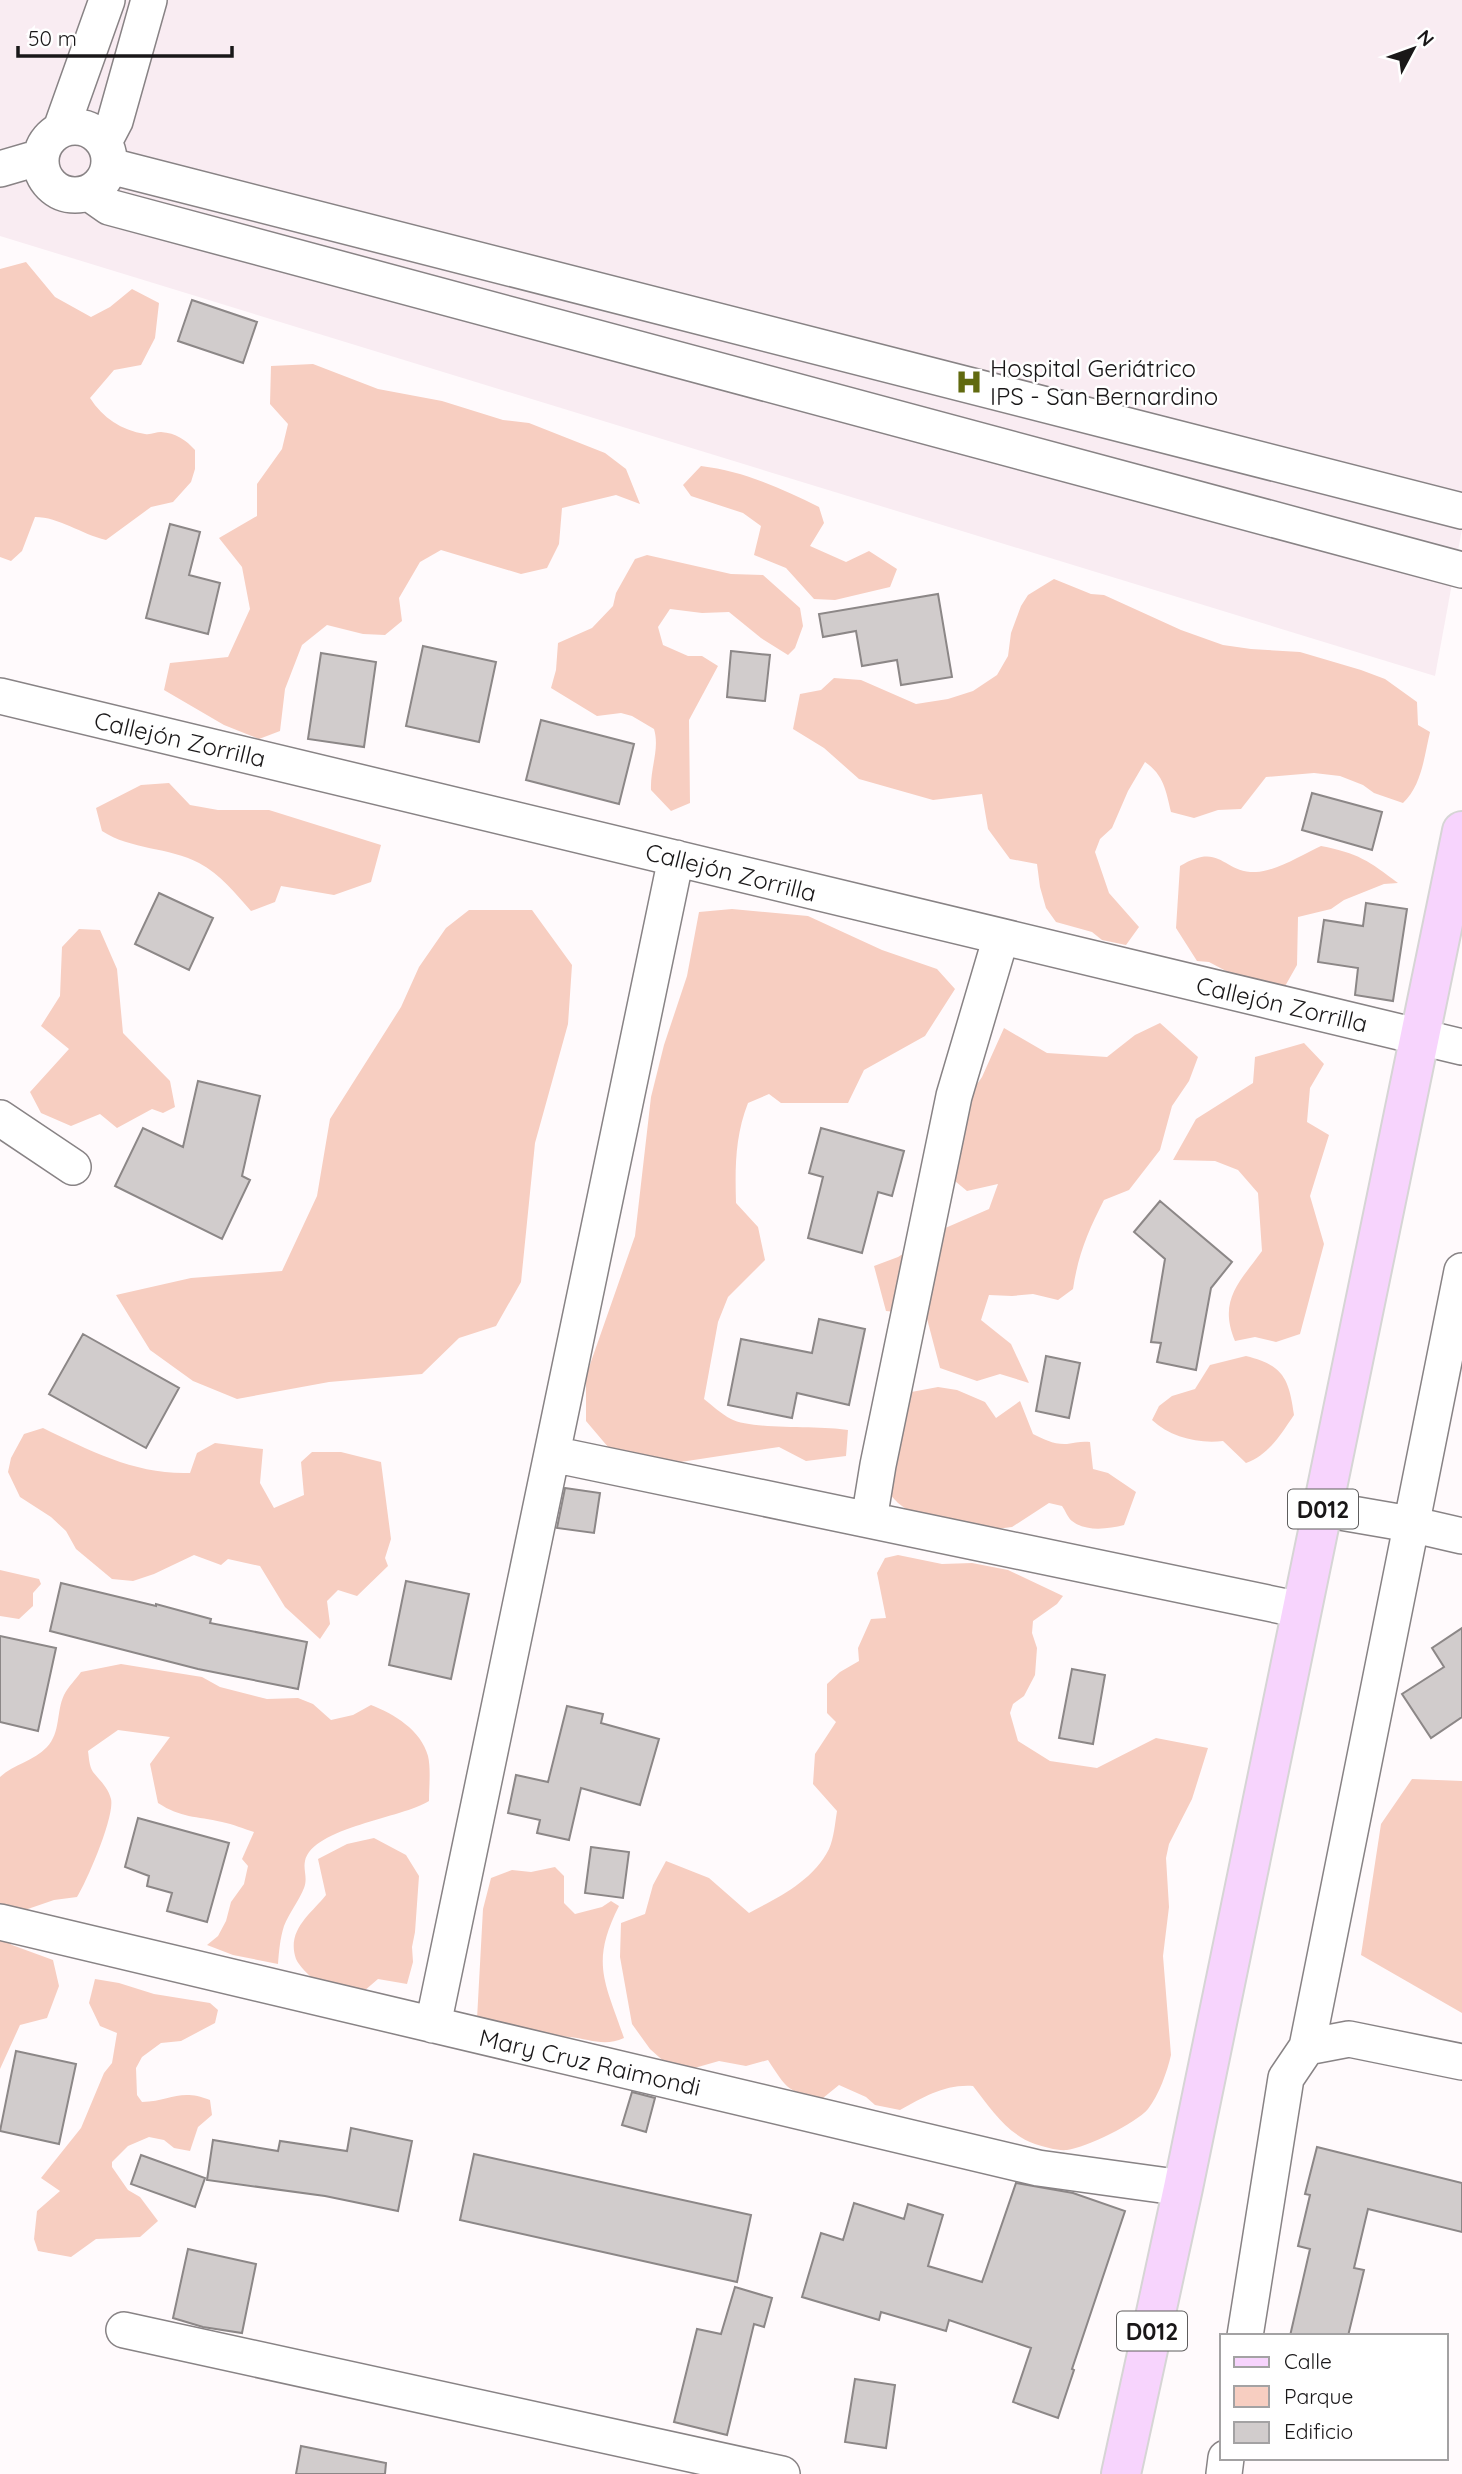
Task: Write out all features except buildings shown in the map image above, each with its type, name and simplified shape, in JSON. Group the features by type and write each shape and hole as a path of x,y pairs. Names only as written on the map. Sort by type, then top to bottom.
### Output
{"main road":[{"name":"D012","path":"1121,2474 1183,2188 1462,831"}],"street":[{"path":"107,0 61,129 44,145 41,157 41,169 46,180 65,194 77,196 89,193 99,187 106,177 107,154 115,121 149,0"},
{"path":"61,129 85,128 96,134 107,154 1462,511"},
{"path":"0,169 41,157"},
{"path":"89,193 109,207 1462,570"},
{"name":"Callejón Zorrilla","path":"0,696 1462,1047"},
{"path":"433,2025 676,858"},
{"path":"869,1520 954,1096 1001,937"},
{"path":"0,1118 73,1167"},
{"path":"1245,2334 1286,2078 1307,2047 1462,1270"},
{"path":"552,1454 1301,1610"},
{"path":"1323,1510 1410,1524 1462,1536"},
{"name":"Mary Cruz Raimondi","path":"0,1922 1038,2168 1183,2188"},
{"path":"1307,2047 1349,2039 1462,2062"},
{"path":"124,2330 782,2474"}],"shaded area":[{"name":"Hospital Geriátrico IPS - San Bernardino","path":"0,0 1462,0 1462,529 1435,676 0,236"}],"green space":[{"path":"26,262 55,297 91,317 110,307 132,289 159,303 155,338 141,365 114,370 90,398 101,412 120,426 145,434 161,432 176,435 184,440 195,450 195,469 191,482 173,502 151,507 106,540 53,520 35,517 22,551 11,561 0,557 0,269"},
{"path":"313,364 378,389 442,401 503,420 529,423 605,453 626,469 640,504 616,495 562,508 559,544 547,568 521,574 441,550 420,562 399,598 402,621 385,635 363,634 327,625 302,645 285,689 280,731 259,739 224,725 164,690 170,663 228,657 250,609 242,567 219,538 257,516 257,484 282,449 288,424 270,404 271,366"},
{"path":"701,466 762,481 819,507 824,523 810,546 846,562 869,551 897,569 890,587 835,600 814,599 786,568 754,555 761,526 743,513 691,496 683,485"},
{"path":"647,555 731,574 763,575 800,608 803,626 795,648 788,655 761,638 729,612 702,613 670,609 658,627 663,645 688,656 702,656 718,666 689,720 690,803 671,811 651,790 656,744 654,729 621,713 597,716 551,688 556,670 558,643 592,628 613,606 616,593 635,559"},
{"path":"1054,579 1091,594 1104,595 1181,630 1223,645 1300,652 1385,679 1417,702 1418,725 1430,732 1414,788 1403,803 1374,793 1363,785 1340,776 1314,773 1266,777 1241,809 1218,810 1194,818 1171,812 1160,778 1145,762 1128,791 1112,828 1100,839 1095,852 1109,893 1139,927 1126,945 1102,940 1092,932 1056,922 1046,908 1037,864 1010,859 988,829 982,794 933,800 859,779 824,748 793,729 800,694 821,690 834,678 861,680 916,704 948,699 973,691 997,675 1008,656 1011,633 1028,595"},
{"path":"169,783 190,805 218,810 269,810 381,845 371,882 334,895 281,886 275,902 251,911 221,879 199,863 175,854 125,842 102,831 96,808 141,785"},
{"path":"1321,846 1363,859 1398,883 1384,884 1344,900 1331,909 1298,917 1297,965 1284,988 1243,980 1209,962 1197,961 1176,928 1180,866 1194,859 1213,857 1236,868 1256,872 1280,866"},
{"path":"732,909 808,916 882,950 937,969 955,989 925,1036 864,1070 848,1103 781,1103 769,1094 748,1103 740,1128 736,1203 758,1227 765,1260 728,1297 718,1322 704,1399 727,1417 754,1425 848,1430 846,1456 806,1461 779,1447 674,1463 614,1454 586,1421 586,1376 635,1236 651,1097 664,1045 687,976 699,912"},
{"path":"469,910 532,910 572,965 568,1024 535,1143 521,1282 496,1326 459,1338 422,1374 329,1382 237,1399 193,1381 150,1350 116,1295 191,1278 282,1271 317,1196 330,1119 401,1007 419,967 446,928"},
{"path":"79,929 100,930 117,969 123,1033 170,1081 175,1107 163,1113 152,1109 117,1128 100,1114 71,1126 41,1113 30,1092 69,1049 41,1026 60,996 62,947"},
{"path":"1160,1023 1198,1057 1189,1081 1172,1106 1160,1150 1129,1190 1104,1200 1084,1243 1073,1289 1058,1300 1033,1294 989,1295 981,1320 1011,1344 1029,1383 1000,1374 977,1381 940,1368 926,1315 886,1311 874,1266 898,1257 943,1229 989,1209 998,1184 967,1191 949,1176 956,1114 982,1077 1004,1028 1047,1053 1107,1057 1135,1035"},
{"path":"1304,1043 1324,1064 1310,1088 1307,1122 1329,1135 1310,1196 1324,1244 1300,1334 1276,1342 1255,1337 1235,1341 1230,1327 1230,1303 1239,1283 1262,1251 1258,1193 1238,1170 1215,1161 1173,1160 1196,1119 1253,1083 1255,1057"},
{"path":"1246,1356 1268,1364 1282,1375 1290,1391 1294,1415 1274,1443 1261,1455 1246,1463 1223,1441 1185,1438 1167,1431 1152,1420 1159,1406 1172,1396 1195,1389 1210,1365"},
{"path":"938,1387 957,1390 985,1402 996,1418 1020,1401 1033,1434 1058,1444 1090,1442 1093,1469 1108,1473 1136,1492 1124,1525 1084,1527 1071,1520 1062,1506 1049,1503 1012,1527 956,1534 918,1518 898,1503 873,1477 906,1393"},
{"path":"43,1428 114,1460 170,1473 190,1473 197,1453 215,1443 263,1449 260,1483 274,1508 304,1495 301,1462 312,1452 341,1452 381,1462 391,1539 385,1558 388,1566 357,1596 338,1590 327,1601 330,1624 320,1639 285,1607 260,1566 228,1559 221,1565 194,1555 133,1581 112,1579 76,1549 66,1531 51,1517 20,1497 8,1472 11,1458 24,1434"},
{"path":"898,1555 942,1564 972,1563 1008,1570 1063,1596 1057,1604 1033,1621 1032,1633 1037,1648 1035,1675 1024,1696 1013,1704 1010,1713 1018,1741 1050,1761 1097,1768 1156,1738 1208,1748 1192,1799 1169,1844 1166,1858 1169,1907 1163,1956 1171,2055 1167,2069 1156,2097 1142,2115 1110,2134 1076,2148 1055,2149 1025,2140 1000,2120 973,2086 944,2089 900,2110 875,2105 866,2097 839,2085 823,2098 811,2096 790,2088 768,2060 746,2066 719,2061 684,2071 669,2066 650,2049 632,2024 620,1957 621,1923 645,1914 653,1885 666,1861 709,1878 749,1913 805,1879 829,1849 837,1811 813,1784 815,1754 836,1722 827,1713 827,1684 840,1672 859,1661 858,1648 871,1619 886,1618 877,1573 885,1558"},
{"path":"0,1570 39,1579 41,1584 33,1593 33,1606 19,1619 0,1616"},
{"path":"121,1664 202,1677 220,1687 267,1699 298,1698 313,1704 331,1720 353,1715 371,1705 406,1724 424,1747 428,1756 429,1801 341,1832 312,1849 305,1861 304,1888 284,1926 278,1964 233,1955 207,1945 218,1936 226,1921 231,1902 244,1884 248,1866 242,1859 254,1832 182,1814 158,1803 150,1764 170,1737 118,1730 88,1751 92,1770 108,1791 111,1807 99,1848 77,1897 54,1900 22,1911 0,1906 0,1777 47,1747 54,1735 64,1695 81,1672"},
{"path":"1412,1779 1462,1781 1462,2013 1361,1955 1381,1824"},
{"path":"374,1838 406,1855 419,1876 413,1962 407,1984 378,1979 364,1991 337,1983 315,1981 297,1962 294,1939 302,1923 326,1895 318,1859 347,1844"},
{"path":"555,1867 564,1876 564,1903 575,1914 602,1907 611,1901 619,1906 610,1926 603,1958 606,1987 624,2038 617,2041 491,2033 477,2019 483,1909 491,1878 512,1870 531,1872"},
{"path":"0,1936 12,1945 53,1960 59,1986 47,2018 20,2025 0,2069"},
{"path":"95,1979 154,1994 210,2003 218,2010 215,2023 181,2041 161,2043 142,2057 136,2068 137,2095 142,2102 191,2095 210,2100 212,2115 198,2127 190,2151 174,2148 164,2140 149,2137 128,2146 112,2162 112,2167 128,2190 140,2197 158,2221 140,2237 96,2239 71,2257 38,2251 34,2239 37,2211 60,2191 41,2178 81,2128 104,2073 112,2063 117,2033 100,2026 89,2003"}],"place":[{"name":"Hospital Geriátrico IPS - San Bernardino","path":"969,382"}]}
